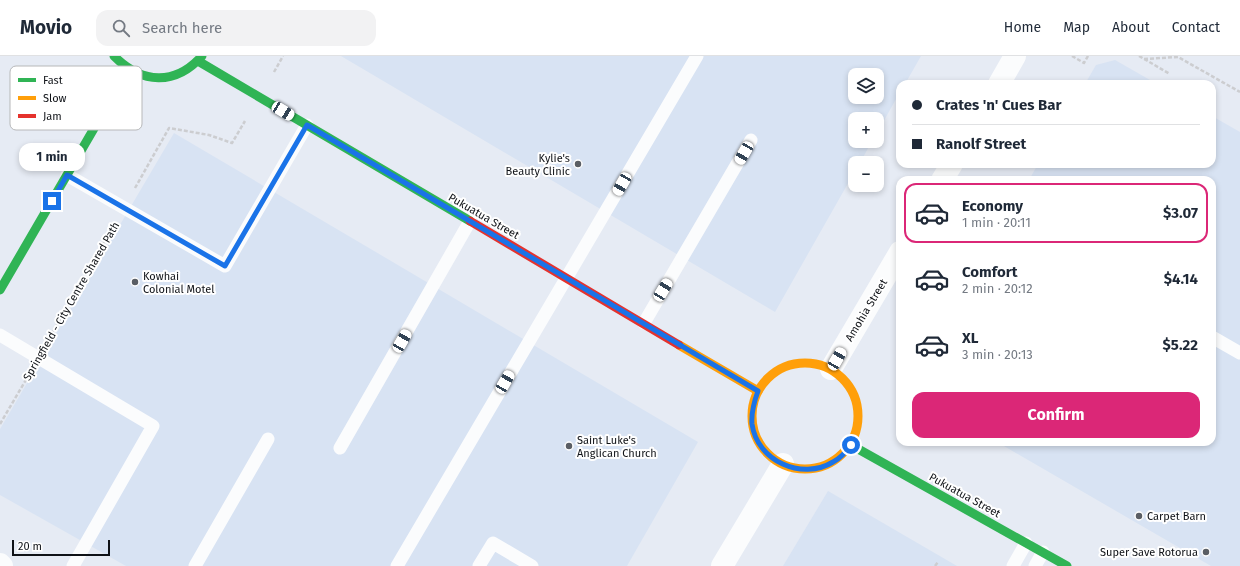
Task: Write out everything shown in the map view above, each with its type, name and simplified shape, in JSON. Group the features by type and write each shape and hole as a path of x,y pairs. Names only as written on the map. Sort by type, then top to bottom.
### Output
{"main road":[{"path":"114,56 123,66"},
{"path":"142,76 148,78 164,78 179,74 191,68 200,59"},
{"name":"Pukuatua Street","path":"200,59 307,125 758,391"},
{"path":"0,290 93,130"},
{"path":"804,363 818,364 831,369 845,380 855,394 859,411 858,429 851,445 843,455 833,463 821,468 808,470 794,469 783,464 768,455 758,441 752,424 752,407 758,391 766,379 777,370 790,365 804,363"},
{"name":"Pukuatua Street","path":"851,445 1065,565"}],"street":[{"path":"1001,80 1015,56"},
{"name":"Amohia Street","path":"831,369 896,259"},
{"path":"722,566 783,464"}],"lane":[{"path":"397,566 697,56"},
{"path":"67,175 225,266 307,125"},
{"path":"644,324 751,140"},
{"path":"340,448 470,221"},
{"path":"0,335 153,426 73,566"},
{"path":"1216,339 1240,353"},
{"path":"195,566 268,439"},
{"path":"479,566 492,543 532,566"},
{"path":"1013,566 1026,543"},
{"path":"1035,566 1043,552"}],"path":[{"path":"273,74 283,56"},
{"path":"1072,56 1084,63 1088,56"},
{"path":"1139,56 1170,74"},
{"path":"1144,59 1178,57 1240,92"},
{"name":"Springfield - City Centre Shared Path","path":"0,424 169,128 209,135 232,143 244,124"},
{"path":"935,566 938,562"}],"shaded area":[{"path":"341,56 921,56 907,80 896,80 896,99 884,121 884,112 848,112 848,148 868,148 864,156 848,156 848,183 775,312"},
{"path":"1115,60 1150,80 1087,80 1096,65"},
{"path":"1216,118 1240,132 1240,566 1211,566 1004,446 1216,446 1216,176 1031,176 1036,168 1216,168"},
{"path":"174,133 698,442 627,566 126,566 0,495 0,429"},
{"path":"828,491 957,566 783,566"}],"traffic: fast":[{"path":"114,56 127,66"},
{"path":"142,74 158,78 170,77 181,73 192,66 202,56"},
{"path":"198,61 470,221"},
{"path":"0,290 93,130"},
{"path":"851,445 1067,566"}],"traffic: slow":[{"path":"679,345 758,391"},
{"path":"805,363 825,367 843,378 854,396 858,416 854,436 843,454 825,465 805,469 785,465 767,454 756,436 752,416 756,396 767,378 785,367 805,363"}],"traffic: jam":[{"path":"470,221 679,345"}],"place":[{"name":"Kylie's Beauty Clinic","path":"578,164"},
{"name":"Kowhai Colonial Motel","path":"135,282"},
{"name":"Saint Luke's Anglican Church","path":"569,446"},
{"name":"Carpet Barn","path":"1139,516"},
{"name":"Super Save Rotorua","path":"1206,552"}],"route":[{"path":"52,201 67,175 225,266 307,125 758,391 752,407 752,424 758,441 768,455 783,464 794,469 808,470 821,468 833,463 843,455 851,445"}]}
